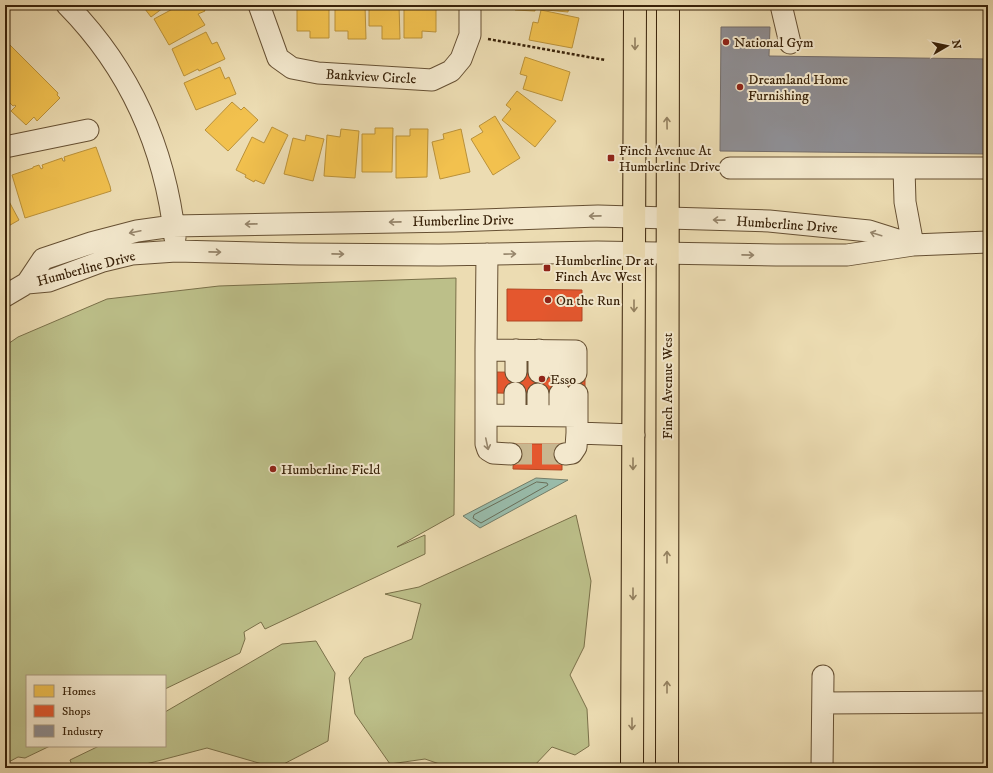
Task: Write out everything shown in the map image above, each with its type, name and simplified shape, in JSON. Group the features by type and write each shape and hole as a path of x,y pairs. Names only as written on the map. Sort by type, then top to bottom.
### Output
{"main road":[{"path":"632,768 635,5"},
{"name":"Finch Avenue West","path":"667,768 668,5"}],"street":[{"path":"67,5 108,53 130,88 152,136 167,188 176,251"},
{"name":"Bankview Circle","path":"259,5 278,58 292,68 318,73 432,80 451,71 461,59 470,35 470,5"},
{"path":"781,5 790,43"},
{"path":"6,145 88,130"},
{"path":"730,168 988,168"},
{"path":"904,168 905,202 913,245"},
{"name":"Humberline Drive","path":"27,283 43,259 91,243 137,231 173,226 446,221 598,216 769,221 869,232 913,245"},
{"name":"Humberline Drive","path":"5,296 27,283 49,281 103,261 132,254 176,251 439,255 597,252 847,255 913,245 988,242"},
{"path":"487,254 486,444 488,450 493,453 511,454"},
{"path":"486,350 576,351 568,373"},
{"path":"516,350 516,372"},
{"path":"539,350 539,372"},
{"path":"515,393 515,415"},
{"path":"538,394 538,415"},
{"path":"565,454 572,453 576,447 568,394"},
{"path":"486,415 538,415 634,435"},
{"path":"822,768 823,676"},
{"path":"823,703 988,702"}],"path":[{"path":"470,35 604,60"}],"green space":[{"path":"456,278 454,515 397,547 425,535 425,554 265,629 261,622 244,632 245,639 240,653 166,689 166,675 26,675 26,747 48,747 25,758 18,757 5,764 5,346 18,337 107,299 219,286"},
{"path":"576,515 591,581 584,647 570,675 587,709 589,746 575,755 552,747 532,768 451,768 425,759 390,764 355,714 349,678 364,658 412,639 421,604 385,594 419,587"},
{"path":"316,641 335,673 328,741 276,768 207,748 131,768 73,768 70,760 97,747 166,747 166,711 282,644"}],"water":[{"path":"536,478 568,480 480,528 463,516"}],"building: Homes":[{"path":"142,5 167,5 151,17"},
{"path":"180,5 202,5 205,11 198,14 205,25 169,45 154,19"},
{"path":"297,5 329,5 329,38 310,38 310,31 297,31"},
{"path":"335,5 365,5 366,39 348,39 348,31 335,31"},
{"path":"369,5 399,5 400,39 382,39 382,26 369,26"},
{"path":"404,5 436,5 436,32 422,31 422,38 404,38"},
{"path":"516,5 569,5 568,12 535,9 535,11 515,10"},
{"path":"541,10 579,18 572,48 529,40 533,22 538,23"},
{"path":"206,32 212,44 217,42 225,59 184,76 172,49"},
{"path":"5,40 58,93 57,95 60,98 37,121 34,117 26,125 11,111 16,106 13,106 7,100 5,102"},
{"path":"525,57 570,72 562,101 523,89 527,76 520,74"},
{"path":"220,67 225,79 229,77 236,94 196,110 184,83"},
{"path":"517,91 556,121 535,147 502,120 511,109 506,105"},
{"path":"232,102 241,110 244,107 258,120 228,151 205,130"},
{"path":"495,116 520,158 493,175 471,139 483,132 479,126"},
{"path":"272,127 288,135 264,184 255,180 254,182 245,177 246,175 236,170 252,137 264,143"},
{"path":"375,128 393,128 392,172 362,172 362,134 375,134"},
{"path":"341,129 359,131 355,178 324,176 327,135 340,137"},
{"path":"410,129 428,129 427,177 396,178 396,136 410,136"},
{"path":"461,129 470,172 440,179 432,142 444,139 443,134"},
{"path":"306,135 324,139 313,181 284,174 293,138 305,141"},
{"path":"96,147 111,191 25,218 12,175 39,165 41,169 43,168 42,165 62,158 63,161 65,161 64,157"},
{"path":"5,194 19,220 5,228"}],"building: Shops":[{"path":"507,289 582,290 582,321 507,321"},
{"path":"493,372 585,373 585,394 493,393"},
{"path":"514,444 562,444 562,470 513,469"}],"building: Industry":[{"path":"721,27 770,27 769,56 988,59 988,154 720,151"}],"tunnel":[{"path":"511,454 565,454"}],"place":[{"name":"National Gym","path":"726,42"},
{"name":"Dreamland Home Furnishing","path":"740,87"},
{"name":"Finch Avenue At Humberline Drive","path":"611,158"},
{"name":"Humberline Dr at Finch Ave West","path":"547,268"},
{"name":"On the Run","path":"548,300"},
{"name":"Esso","path":"542,379"},
{"name":"Humberline Field","path":"273,469"}]}
